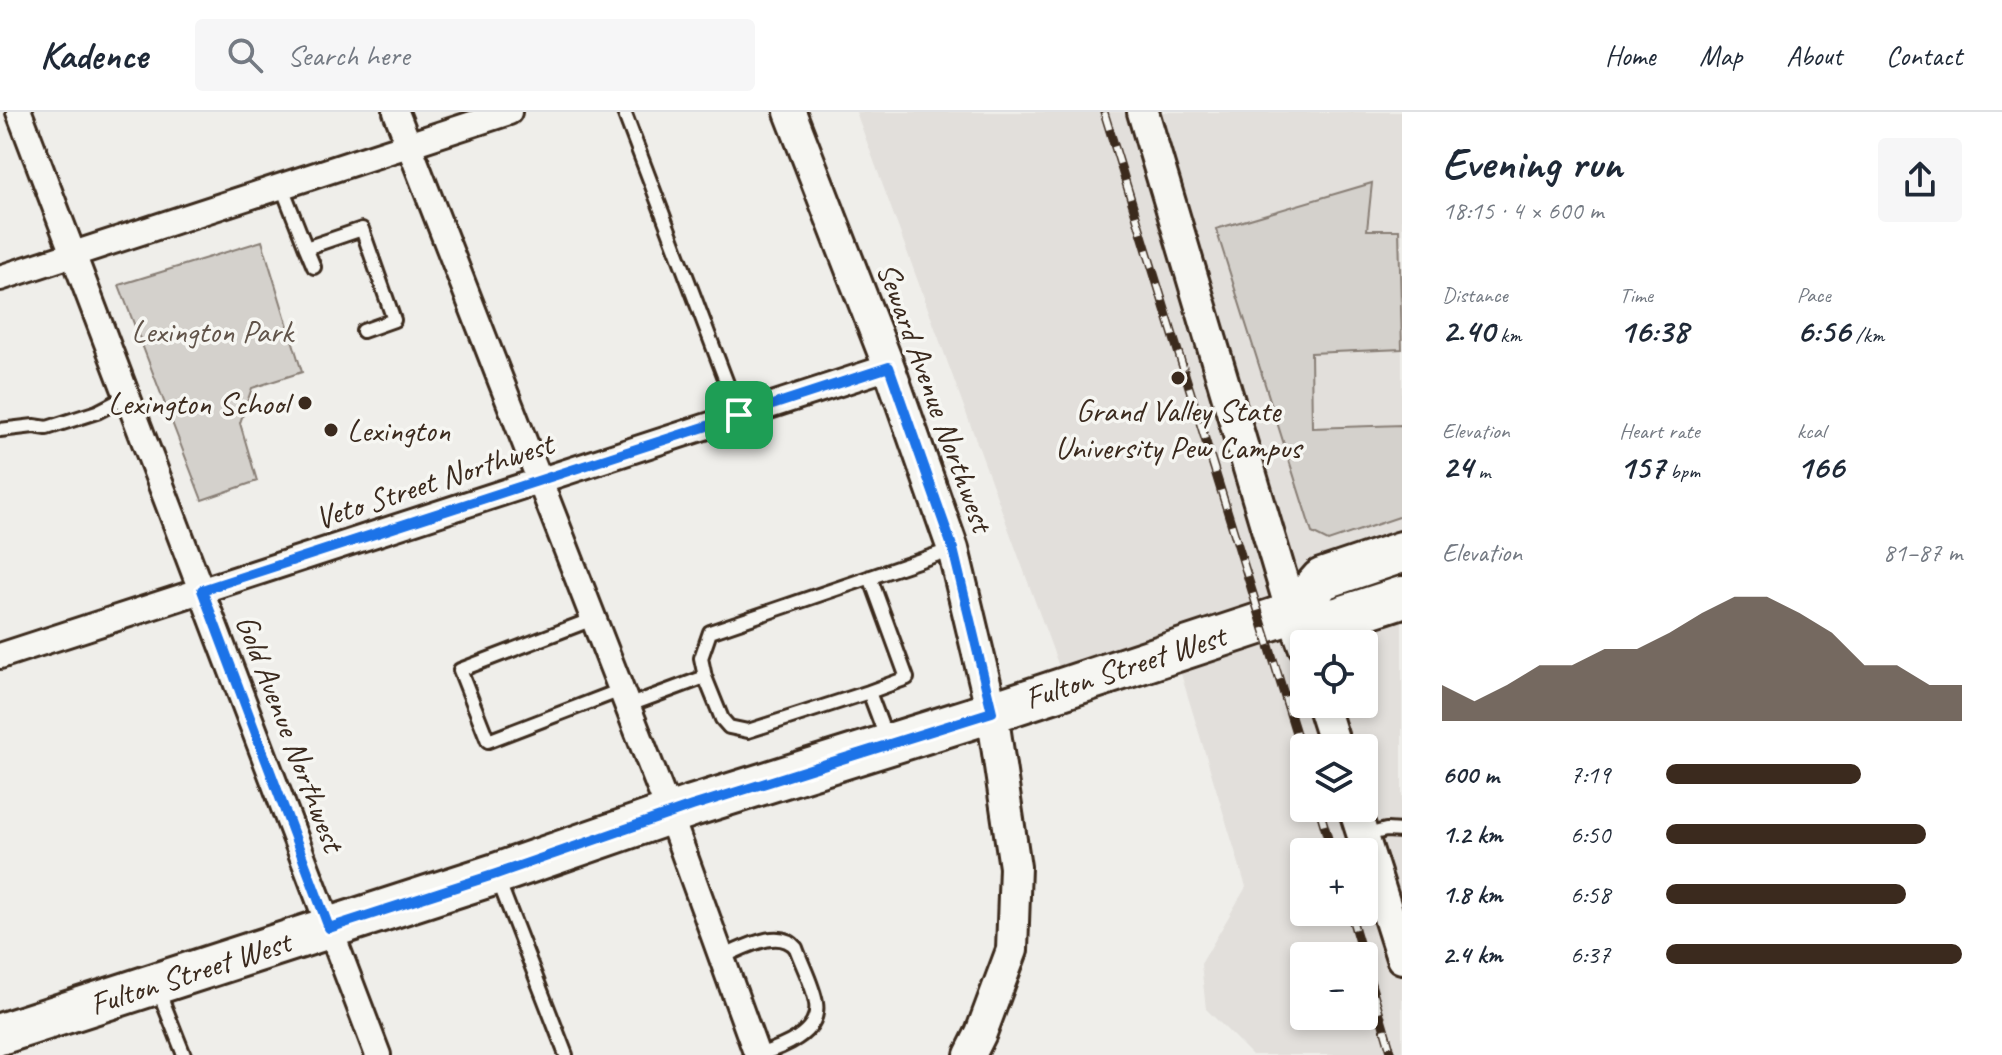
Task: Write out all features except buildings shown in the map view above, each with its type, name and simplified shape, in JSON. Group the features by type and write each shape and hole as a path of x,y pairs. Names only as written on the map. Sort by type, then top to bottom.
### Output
{"main road":[{"path":"1298,629 1322,579 1402,552"},
{"name":"Fulton Street West","path":"0,1034 992,712 1334,619 1402,597"}],"street":[{"name":"Gold Avenue Northwest","path":"19,112 378,1055"},
{"path":"396,112 670,815 758,1055"},
{"path":"0,278 509,112"},
{"name":"Seward Avenue Northwest","path":"790,112 889,367 953,549 992,712 1015,867 1012,950 970,1055"},
{"path":"1143,112 1298,629"},
{"name":"Veto Street Northwest","path":"0,656 889,367"},
{"path":"1359,822 1402,958"}],"lane":[{"path":"624,112 739,415"},
{"path":"282,187 314,267"},
{"path":"306,248 362,229 394,320 363,331"},
{"path":"0,430 34,426 47,428 97,412 128,396"},
{"path":"870,577 907,678 748,731 729,727 722,719 705,677 701,658 710,632 870,577 953,549"},
{"path":"593,619 460,670 488,741 624,698 705,677"},
{"path":"869,692 888,745"},
{"path":"1359,822 1402,831"},
{"path":"496,874 566,1055"},
{"path":"722,957 769,939 781,938 796,948 816,1008 801,1036 785,1046 758,1055"},
{"path":"156,984 184,1055"}],"shaded area":[{"name":"Grand Valley State University Pew Campus","path":"856,112 1402,112 1402,1055 1252,1055 1206,1009 1201,964 1246,887 1174,651 1066,686"}],"green space":[{"path":"1372,183 1367,230 1399,230 1402,349 1311,353 1312,428 1402,425 1402,516 1328,541 1312,533 1216,229"},
{"name":"Lexington Park","path":"262,241 302,372 252,388 240,423 257,481 202,500 119,285"}],"railway":[{"path":"1104,112 1296,734"},
{"path":"1323,822 1328,838"},
{"path":"1354,926 1359,942"},
{"path":"1378,1008 1392,1055"}],"place":[{"name":"Grand Valley State University Pew Campus","path":"1178,378"},
{"name":"Lexington School","path":"305,403"},
{"name":"Lexington","path":"331,430"}],"route":[{"path":"889,367 953,549 992,712 692,806 329,928 202,590 739,415 889,367"}]}
